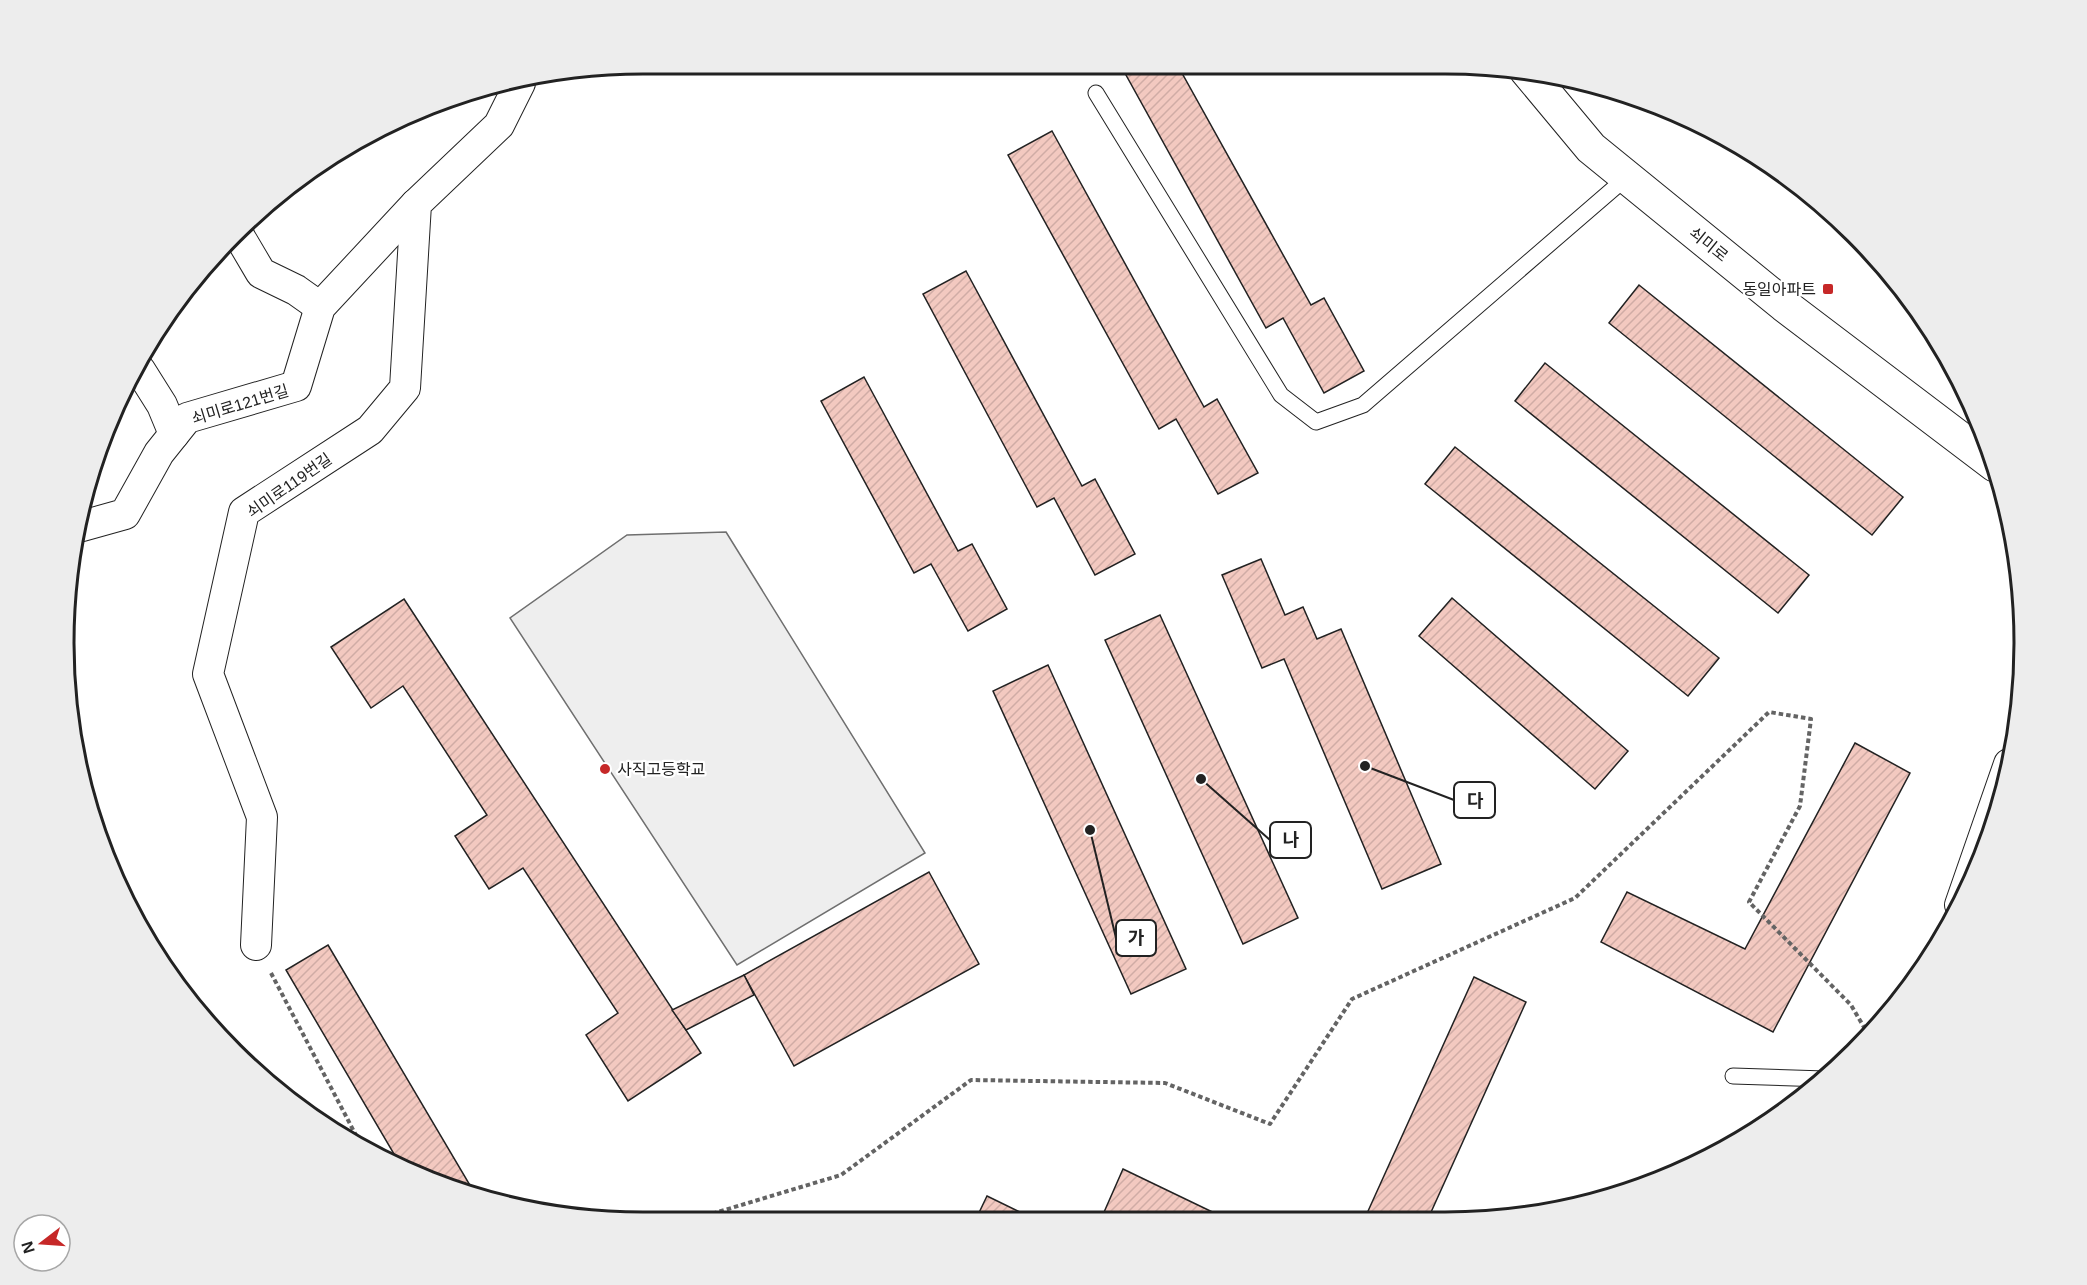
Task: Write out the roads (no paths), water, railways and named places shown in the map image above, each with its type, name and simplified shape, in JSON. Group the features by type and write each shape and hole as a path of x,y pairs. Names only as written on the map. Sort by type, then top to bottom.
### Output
{"main road":[{"name":"쇠미로","path":"1535,81 1591,148 1784,305 1981,454"}],"street":[{"path":"241,239 261,273 296,290 320,307 416,204 499,124 518,87"},
{"name":"쇠미로119번길","path":"256,945 262,817 208,674 244,512 370,430 405,388 416,204"},
{"name":"쇠미로121번길","path":"86,525 124,514 159,453 187,418 296,386 320,307"},
{"name":"쇠미로121번길","path":"142,373 162,405 174,434"}],"lane":[{"path":"1096,93 1281,395 1316,422 1363,405 1627,177"},
{"path":"1733,1076 1810,1079"}],"place":[{"name":"동일아파트","path":"1828,289"},
{"name":"다","path":"1365,766"},
{"name":"사직고등학교","path":"605,769"},
{"name":"나","path":"1201,779"},
{"name":"가","path":"1090,830"}]}
